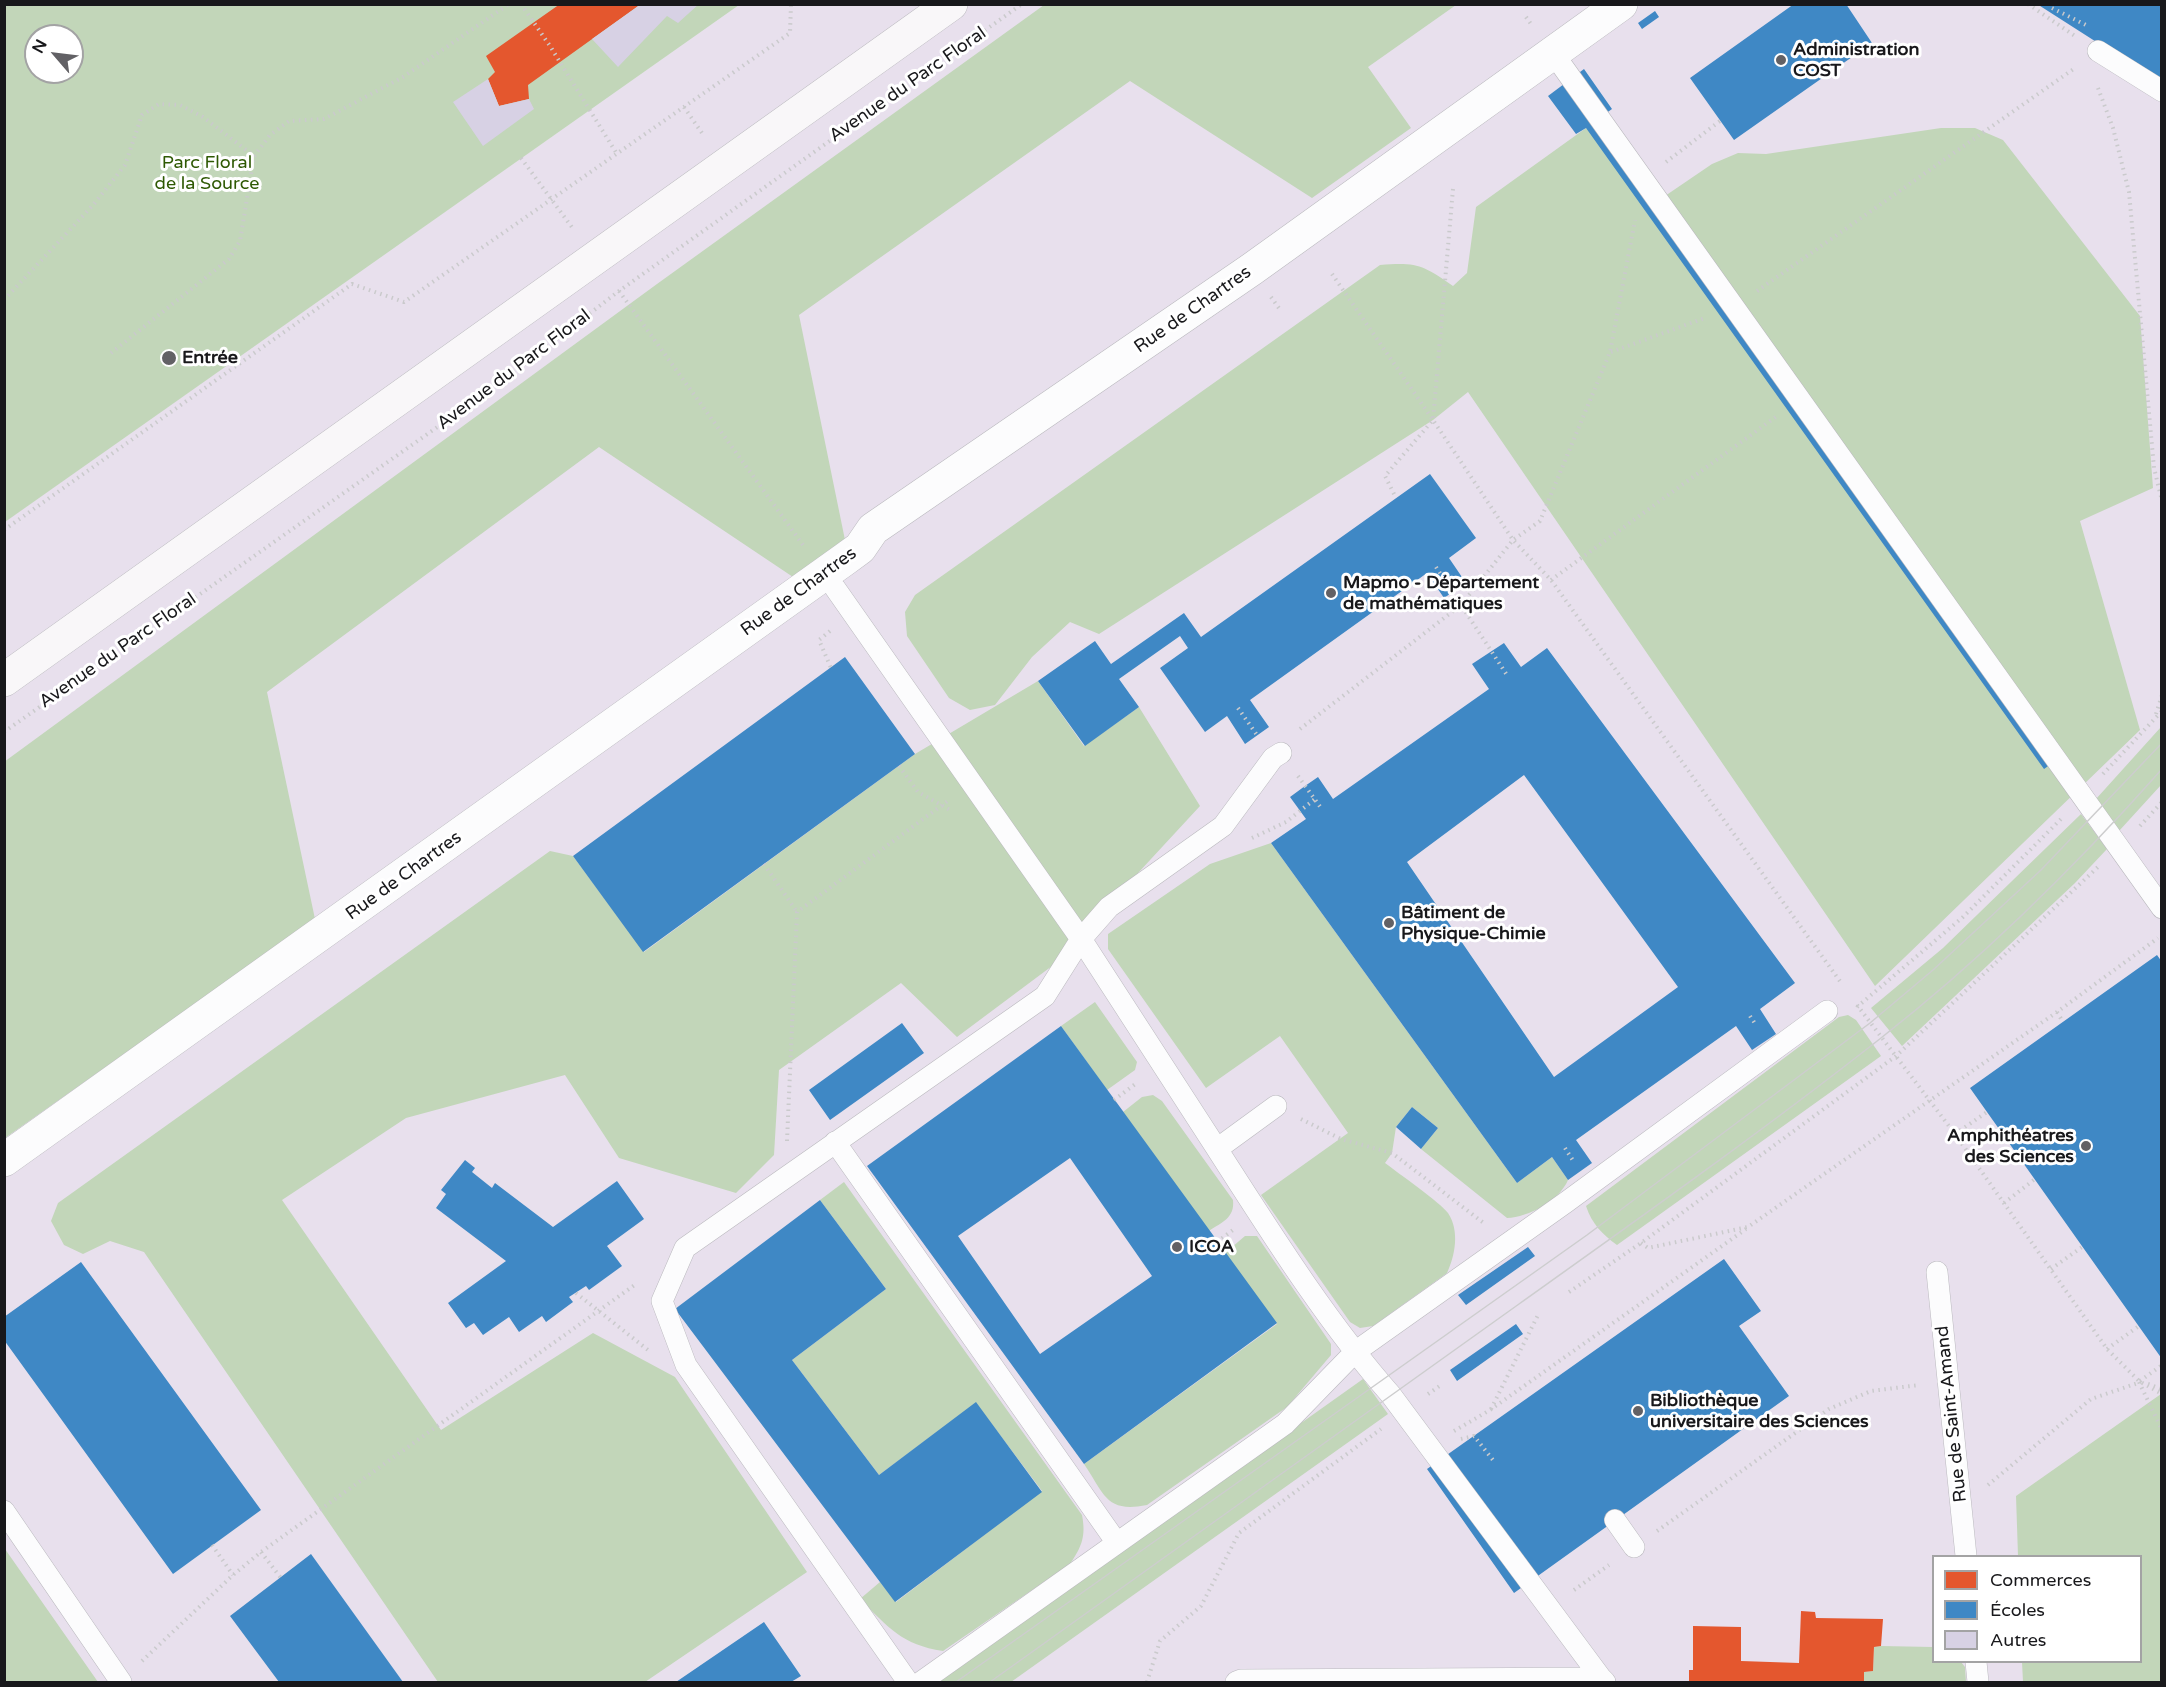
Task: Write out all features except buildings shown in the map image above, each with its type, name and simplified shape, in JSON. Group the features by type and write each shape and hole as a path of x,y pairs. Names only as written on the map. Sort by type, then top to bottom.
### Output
{"main road":[{"path":"4,680 951,4"}],"street":[{"name":"Rue de Chartres","path":"4,1160 838,564 860,548 873,529 1252,269 1621,4"}],"lane":[{"path":"2098,51 2162,91"},
{"path":"1553,53 2162,908"},
{"path":"835,588 1081,939 1257,1212 1355,1352 1404,1412 1603,1680"},
{"path":"908,1683 686,1365 662,1301 685,1248 1045,996 1081,939 1108,907 1223,826 1273,758 1281,753"},
{"path":"921,1683 1285,1424 1355,1352 1509,1243 1827,1011"},
{"path":"1217,1149 1276,1106"},
{"path":"835,1142 1117,1543"},
{"name":"Rue de Saint-Amand","path":"1937,1272 1966,1555"},
{"path":"4,1511 120,1682"},
{"path":"1615,1520 1634,1547"},
{"path":"1976,1663 1978,1683"},
{"path":"1236,1683 1252,1680 1603,1680"}],"path":[{"path":"111,353 229,259 240,241 254,156 270,135 289,121 324,119 404,76 509,4"},
{"path":"521,4 617,154"},
{"path":"4,530 352,284 404,302 790,33 791,4"},
{"name":"Avenue du Parc Floral","path":"4,732 490,390 619,291 1022,4"},
{"path":"2028,4 2098,51"},
{"path":"2047,17 2052,4"},
{"path":"1281,753 1305,723 1461,605 1513,540 1540,521 1610,352 1733,308 2098,51"},
{"path":"2098,51 2097,84 2113,128 2129,192 2154,468 2162,501"},
{"path":"4,300 94,204 125,165 142,115 159,105 180,105 203,117 254,156"},
{"path":"684,107 708,141"},
{"path":"521,158 576,232"},
{"path":"1396,498 1385,476 1433,420 1453,189"},
{"path":"1332,274 1513,540 1551,580 1844,987"},
{"path":"614,284 807,550"},
{"path":"1551,580 1800,399"},
{"path":"1436,567 1508,675 1461,605"},
{"path":"2156,717 2162,695"},
{"path":"1238,708 1257,736"},
{"path":"1858,1007 1963,916 2082,797 2162,711"},
{"path":"797,912 972,783"},
{"path":"1305,786 1321,808"},
{"path":"1569,1292 1641,1244 1896,1056 2119,848 2162,802"},
{"path":"764,864 797,912 786,1177"},
{"path":"1429,1446 1490,1410 2057,1012 2162,935"},
{"path":"1851,997 1955,1134 2107,1348 2139,1381 2162,1394"},
{"path":"2057,1012 2063,1022"},
{"path":"1276,1106 1341,1139 1392,1153 1509,1243"},
{"path":"1955,1134 1987,1112"},
{"path":"1564,1148 1575,1164"},
{"path":"2004,1203 2035,1179"},
{"path":"1641,1244 1648,1248 1749,1226"},
{"path":"2051,1269 2082,1247"},
{"path":"120,1682 233,1575 261,1552 641,1280"},
{"path":"576,1293 596,1311 673,1369 686,1365"},
{"path":"1490,1410 1538,1316"},
{"path":"2107,1348 2139,1326"},
{"path":"1962,1508 2091,1399 2139,1381 2162,1365"},
{"path":"2139,1381 2162,1389"},
{"path":"2139,1381 2162,1430"},
{"path":"1549,1608 1829,1409 1871,1391 1948,1382"},
{"path":"1147,1683 1160,1641 1201,1606 1239,1533 1404,1412"},
{"path":"1474,1436 1493,1460"},
{"path":"212,1545 233,1575"},
{"path":"261,1552 281,1578"}],"shaded area":[{"path":"739,5 2161,5 2161,1682 5,1682 4,522"}],"green space":[{"name":"Parc Floral de la Source","path":"5,4 739,5 5,522"},
{"path":"1044,5 1456,5 1368,67 1411,128 1312,198 1130,81 799,315 845,540 793,577 599,447 267,692 315,919 5,1138 4,762 657,284"},
{"path":"1586,128 1665,196 1712,164 1738,153 1766,154 1941,128 1975,128 2003,140 2140,316 2153,488 2080,521 2140,730 1875,986 1468,392 1433,420 1099,634 1070,622 1032,657 995,705 970,710 949,698 907,636 905,612 915,595 1380,265 1419,266 1453,286 1467,273 1476,207"},
{"path":"1038,681 1084,746 1139,707 1200,806 1052,966 957,1037 901,983 779,1070 774,1155 736,1193 619,1158 565,1075 406,1118 282,1200 441,1430 593,1333 675,1377 807,1572 645,1682 438,1682 144,1252 110,1241 83,1254 64,1245 51,1221 58,1203 550,851 573,856 644,952 915,754"},
{"path":"2161,727 2161,785 2119,831 2096,799"},
{"path":"2081,814 2107,849 2075,883 1902,1046 1871,1008 1943,948"},
{"path":"1271,843 1517,1183 1552,1157 1568,1180 1564,1188 1551,1201 1525,1215 1507,1218 1421,1149 1438,1128 1412,1107 1396,1127 1392,1153 1385,1163 1448,1213 1454,1228 1454,1251 1447,1273 1373,1326 1360,1328 1350,1322 1261,1195 1348,1133 1280,1036 1206,1088 1108,949 1108,934 1210,864"},
{"path":"1095,1002 1137,1062 1135,1070 1107,1090 1061,1026"},
{"path":"1848,1015 1856,1020 1881,1056 1617,1245 1598,1228 1586,1206 1839,1017"},
{"path":"1153,1095 1162,1101 1233,1200 1230,1215 1209,1231 1123,1112 1142,1097"},
{"path":"844,1182 1082,1515 1084,1529 1082,1541 1070,1564 943,1651 906,1639 888,1626 860,1599 880,1582 896,1602 1042,1491 976,1403 879,1475 792,1360 886,1289 820,1200"},
{"path":"1245,1236 1257,1236 1331,1344 1331,1355 1287,1407 1147,1505 1133,1507 1115,1504 1102,1493 1084,1464 1277,1324 1225,1253"},
{"path":"1363,1379 1388,1414 1011,1682 937,1682"},
{"path":"2161,1394 2161,1682 2023,1682 2022,1663 2142,1663 2142,1555 2018,1555 2016,1496"},
{"path":"5,1549 98,1682 5,1682"},
{"path":"1874,1647 1932,1647 1932,1663 1962,1663 1965,1667 1966,1682 1864,1682 1864,1672 1873,1671"}],"tram line":[{"path":"956,1682 1587,1235 1870,1023 1933,970 2041,870 2162,743"},
{"path":"990,1682 1656,1206 1881,1038 1956,976 2028,910 2162,769"}],"place":[{"name":"Administration COST","path":"1781,60"},
{"name":"Entrée","path":"169,358"},
{"name":"Mapmo - Département de mathématiques","path":"1331,593"},
{"name":"Bâtiment de Physique-Chimie","path":"1389,923"},
{"name":"Amphithéatres des Sciences","path":"2086,1146"},
{"name":"ICOA","path":"1177,1247"},
{"name":"Bibliothèque universitaire des Sciences","path":"1638,1411"}]}
